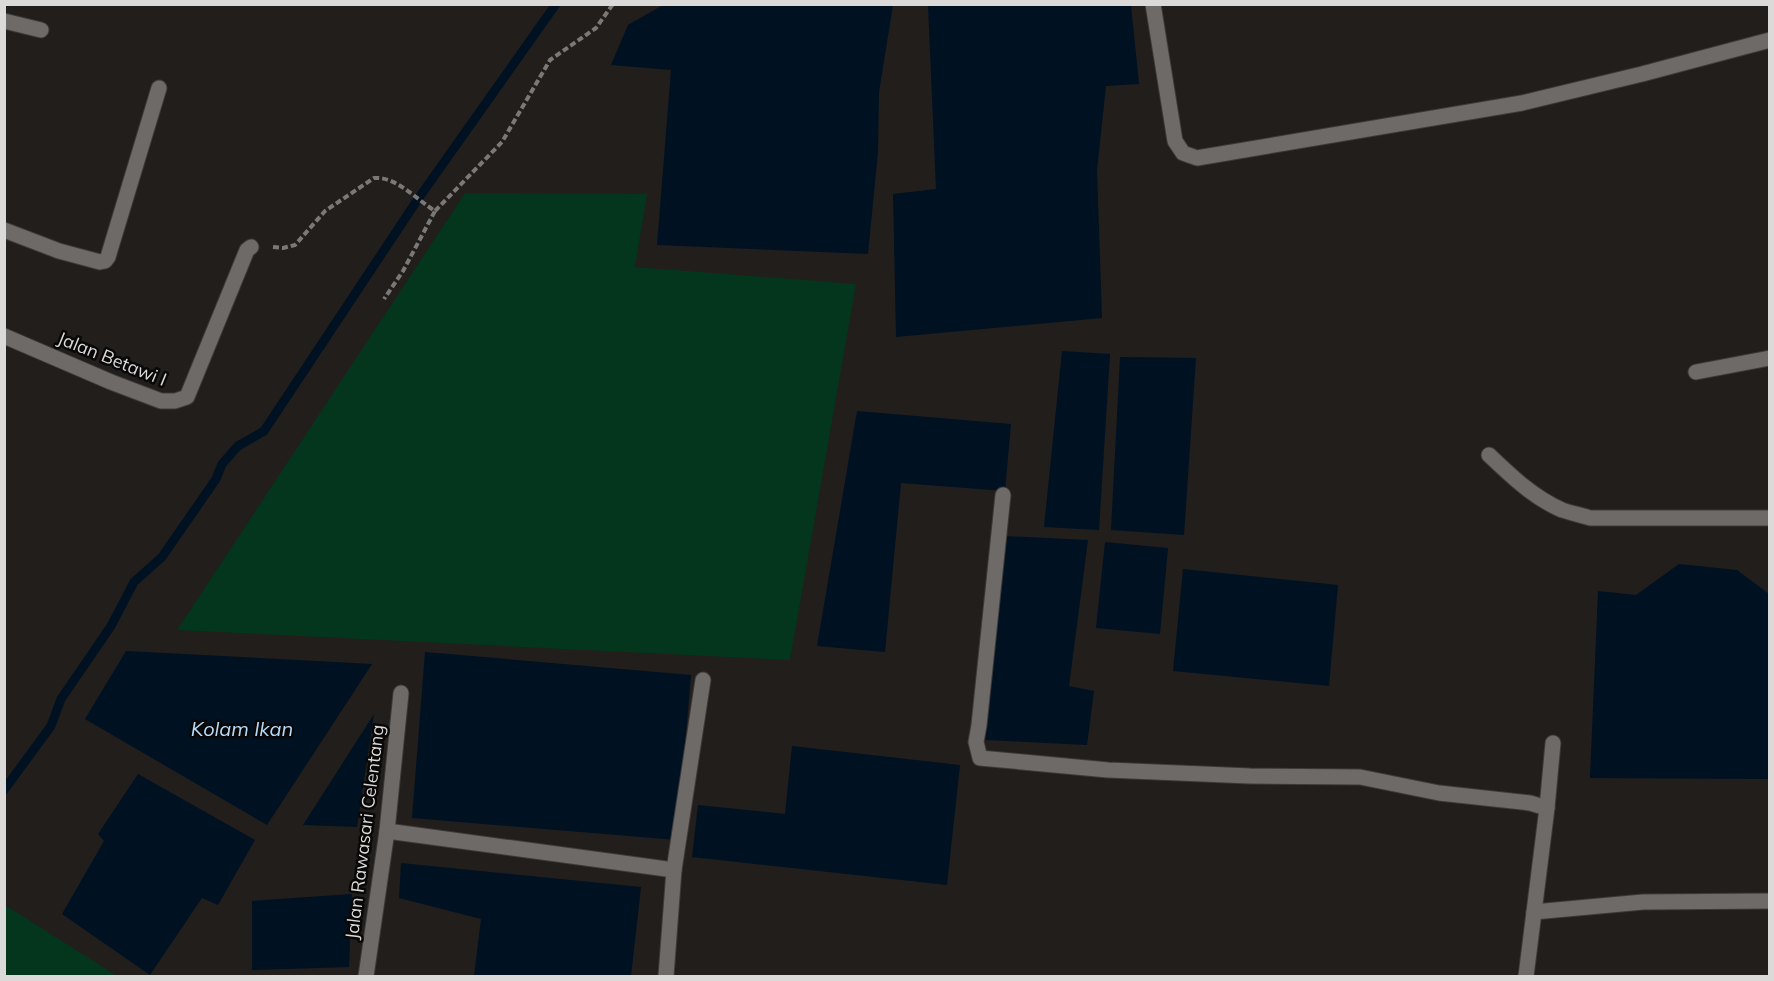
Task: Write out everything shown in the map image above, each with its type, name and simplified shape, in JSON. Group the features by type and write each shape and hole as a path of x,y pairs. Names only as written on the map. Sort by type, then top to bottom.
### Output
{"street":[{"path":"1153,4 1176,141 1183,153 1197,158 1522,103 1770,40"},
{"path":"4,21 41,30"},
{"path":"4,230 59,251 100,262 105,261 159,88"},
{"name":"Jalan Betawi I","path":"4,336 161,401 175,401 187,397 247,250 251,247"},
{"path":"1696,372 1770,358"},
{"path":"1489,455 1513,478 1539,496 1562,510 1590,518 1770,518"},
{"path":"1003,495 976,742 980,758 1120,770 1250,776 1360,777 1439,793 1530,803 1547,808"},
{"path":"666,976 674,870 703,680"},
{"name":"Jalan Rawasari Celentang","path":"366,976 387,831 401,693"},
{"path":"1526,976 1553,743"},
{"path":"387,831 674,870"},
{"path":"1534,912 1643,902 1770,902"}],"path":[{"path":"384,299 403,271 435,211 502,142 550,60 596,28 614,4"},
{"path":"251,247 283,248 295,245 325,212 374,178 381,177 392,181 435,211"}],"green space":[{"path":"465,193 647,194 635,267 856,284 790,660 177,630"},
{"path":"5,905 117,976 5,976"}],"water":[{"path":"663,5 893,5 879,92 878,152 868,254 657,245 671,70 611,65 628,25"},
{"path":"928,5 1131,5 1139,84 1106,86 1097,170 1102,318 896,337 893,194 936,189"},
{"path":"1062,351 1110,354 1099,530 1044,527"},
{"path":"1120,357 1196,358 1184,535 1111,530"},
{"path":"857,411 1011,424 1005,491 901,483 885,652 817,646"},
{"path":"1004,536 1088,540 1069,686 1094,691 1087,745 985,740"},
{"path":"1105,542 1168,548 1160,634 1096,628"},
{"path":"1679,564 1737,570 1769,594 1769,779 1590,778 1598,591 1636,595"},
{"path":"1183,569 1338,585 1329,686 1173,671"},
{"name":"Kolam Ikan","path":"126,651 372,664 267,825 85,719"},
{"path":"425,652 691,675 677,840 412,818"},
{"path":"374,714 357,827 303,825"},
{"path":"792,746 960,765 947,885 692,857 698,805 785,814"},
{"path":"138,774 255,840 218,905 202,898 150,975 62,914 104,841 98,834"},
{"path":"401,863 641,887 631,976 474,976 481,919 399,898"},
{"path":"352,894 349,967 252,970 252,901"}],"waterway":[{"path":"4,790 51,726 61,699 111,626 134,582 162,557 216,479 222,464 238,446 264,431 418,199 556,4"}]}
